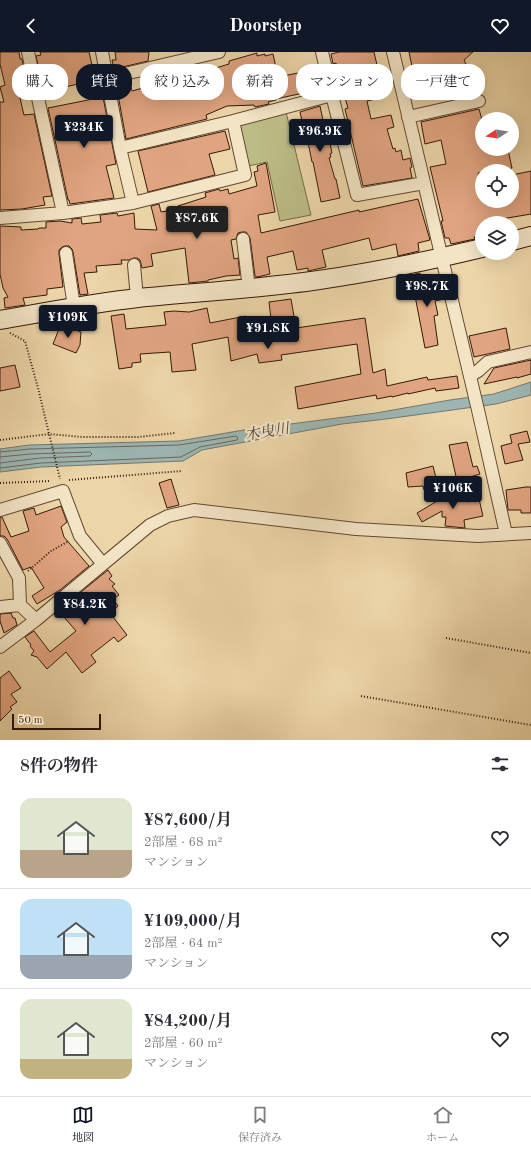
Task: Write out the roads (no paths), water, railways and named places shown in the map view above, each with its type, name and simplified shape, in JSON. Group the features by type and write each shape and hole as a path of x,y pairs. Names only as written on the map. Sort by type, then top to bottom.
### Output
{"street":[{"path":"28,52 63,213"},
{"path":"102,52 104,64"},
{"path":"132,72 219,52"},
{"path":"322,52 325,64"},
{"path":"393,52 506,534"},
{"path":"111,100 132,203"},
{"path":"120,148 313,100"},
{"path":"333,100 357,195 424,183"},
{"path":"408,117 479,101"},
{"path":"0,218 63,213 132,203 245,175 233,121"},
{"path":"519,239 531,236"},
{"path":"243,239 249,289"},
{"path":"3,326 74,307 137,298 249,289 364,273 475,250"},
{"path":"66,253 74,307"},
{"path":"134,265 137,298"},
{"path":"470,376 488,362 531,352"},
{"path":"0,510 63,491 80,536 103,564"},
{"path":"0,648 36,620 150,524 168,516 194,510 356,529 478,536 531,533"},
{"path":"0,542 19,578 20,606"},
{"path":"0,607 20,606 36,620"}],"water":[{"name":"木曳川","path":"531,382 531,395 496,404 342,424 202,450 183,461 41,467 0,472 0,449 29,445 179,441 244,430 376,413 494,394"}]}
